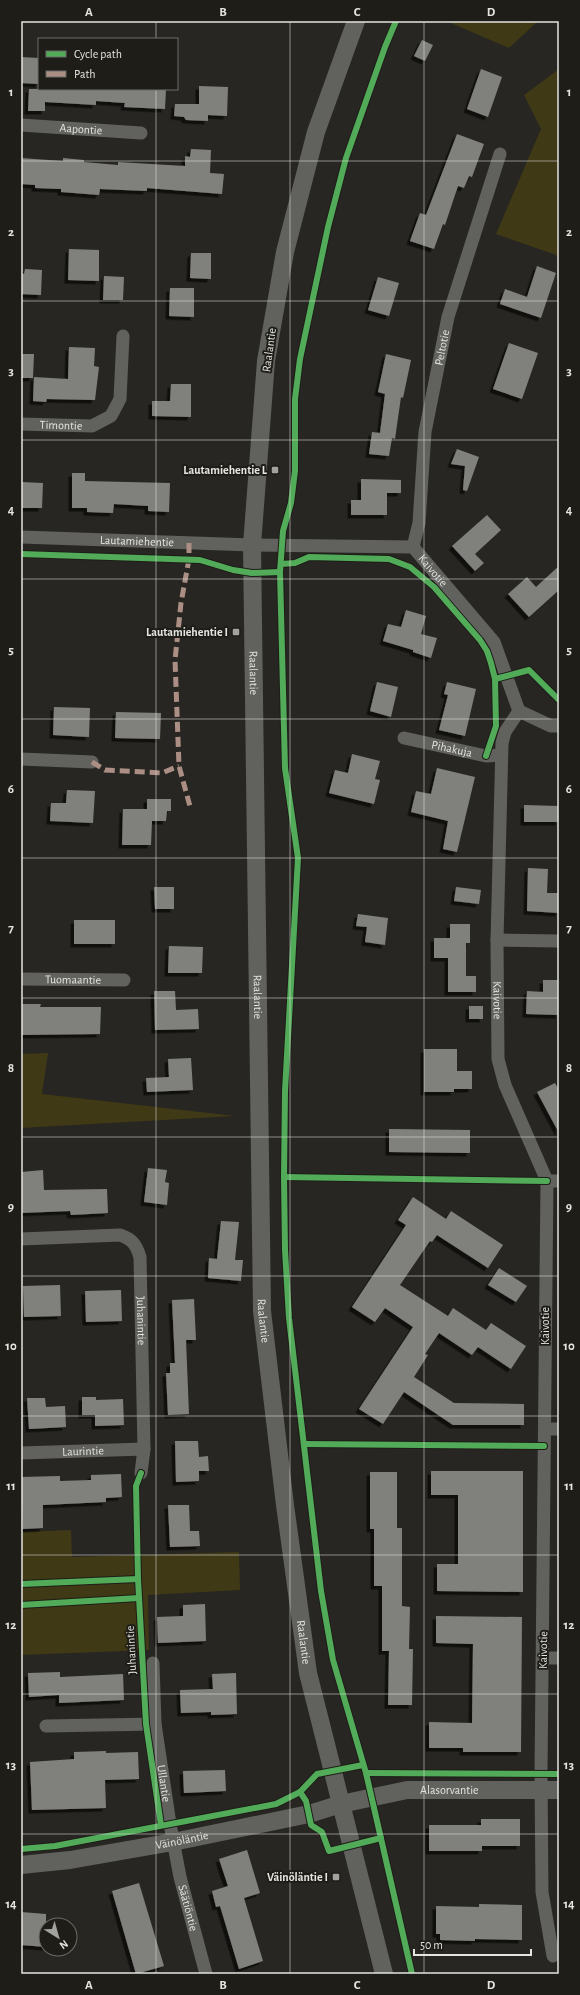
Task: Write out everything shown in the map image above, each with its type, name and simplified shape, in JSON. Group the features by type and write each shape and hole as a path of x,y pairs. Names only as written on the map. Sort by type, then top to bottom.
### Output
{"street":[{"name":"Raalantie","path":"356,21 316,132 285,252 266,361 252,545 262,1311 285,1505 308,1673 384,1974"},
{"name":"Aapontie","path":"21,125 141,133"},
{"name":"Peltotie","path":"413,547 418,523 425,432 446,325 500,154"},
{"name":"Timontie","path":"21,424 92,426 111,416 120,399 123,336"},
{"name":"Lautamiehentie","path":"21,537 252,545"},
{"name":"Kaivotie","path":"252,545 413,547 494,642 519,711 505,732 501,755 497,940 498,1058 505,1086 553,1181 545,1429 541,1790 542,1892 553,1956"},
{"path":"519,711 555,726"},
{"name":"Pihakuja","path":"404,738 486,756 501,755"},
{"path":"21,759 92,762"},
{"path":"497,940 559,941"},
{"name":"Tuomaantie","path":"21,979 124,980"},
{"name":"Juhanintie","path":"21,1239 120,1235 130,1238 137,1246 140,1256 144,1449 141,1473"},
{"path":"545,1429 559,1429"},
{"name":"Laurintie","path":"21,1453 144,1449"},
{"path":"543,1658 559,1658"},
{"name":"Ullantie","path":"154,1663 156,1724 173,1842"},
{"path":"46,1726 156,1724"},
{"name":"Alasorvantie","path":"341,1804 406,1790 559,1790"},
{"name":"Väinöläntie","path":"21,1865 70,1860 173,1842 309,1814 341,1804"},
{"name":"Säätiöntie","path":"173,1842 182,1884 206,1974"}],"shaded area":[{"path":"446,21 538,21 509,48"},
{"path":"559,69 559,256 496,234 541,129 524,95"},
{"path":"48,1053 42,1094 235,1116 21,1128 21,1054"},
{"path":"71,1530 72,1557 239,1552 240,1590 148,1595 149,1650 21,1655 21,1532"}],"building":[{"path":"422,40 433,45 425,61 414,56"},
{"path":"21,57 38,58 38,84 21,83"},
{"path":"481,69 502,77 488,117 467,109"},
{"path":"199,86 228,87 227,116 208,115 208,121 186,120 184,117 174,116 175,104 199,104"},
{"path":"29,89 166,90 165,109 124,107 125,103 96,101 96,105 45,102 45,111 28,111"},
{"path":"457,134 484,144 472,177 469,176 464,188 458,186 445,225 443,224 434,249 410,241 420,213 426,215"},
{"path":"191,149 211,150 210,173 224,174 222,194 147,188 147,191 100,189 99,195 61,192 61,189 35,188 35,185 21,184 21,158 63,161 63,158 84,160 84,162 118,165 118,162 185,166 185,156 190,157"},
{"path":"69,249 99,250 99,281 68,280"},
{"path":"191,253 211,253 211,279 190,278"},
{"path":"537,266 556,273 541,318 500,304 505,289 527,297"},
{"path":"25,269 42,270 41,295 21,294 21,273 24,274"},
{"path":"104,276 124,277 123,300 103,300"},
{"path":"378,277 399,283 389,316 368,310"},
{"path":"170,288 194,288 194,317 169,316"},
{"path":"509,343 538,353 522,399 493,389"},
{"path":"69,347 95,348 94,366 99,367 95,400 47,399 46,402 33,401 34,377 68,379"},
{"path":"21,354 34,354 33,378 21,378"},
{"path":"386,354 411,360 403,398 401,397 395,439 392,438 389,456 369,454 372,432 380,433 385,394 378,392"},
{"path":"171,384 191,384 191,417 152,416 152,401 170,401"},
{"path":"457,449 479,457 467,491 463,490 465,466 451,464"},
{"path":"72,473 85,473 85,481 170,483 169,512 148,511 148,506 114,504 113,513 87,512 87,508 72,508"},
{"path":"361,479 401,480 401,493 387,493 387,515 351,515 351,500 361,500"},
{"path":"21,482 43,483 42,508 21,508"},
{"path":"487,515 501,530 475,554 484,563 475,571 452,546"},
{"path":"559,566 559,590 529,617 508,594 527,577 536,587"},
{"path":"406,610 426,616 421,634 437,638 431,658 413,652 413,650 383,641 388,624 401,627"},
{"path":"377,682 398,687 391,717 370,711"},
{"path":"447,682 476,689 465,736 439,730 448,695 444,694"},
{"path":"54,707 90,708 89,737 53,735"},
{"path":"116,712 161,713 160,739 115,738"},
{"path":"352,754 380,761 375,779 380,780 374,804 329,793 335,770 348,773"},
{"path":"437,768 475,777 457,852 443,849 448,821 411,812 416,791 431,794"},
{"path":"67,790 95,791 93,823 50,821 51,803 66,803"},
{"path":"147,799 171,799 171,811 167,811 166,821 152,821 151,845 122,845 123,809 147,809"},
{"path":"524,805 559,806 559,822 524,822"},
{"path":"528,868 548,869 547,893 559,893 559,913 527,911"},
{"path":"154,887 174,887 174,909 155,909"},
{"path":"456,887 481,890 479,904 454,901"},
{"path":"358,914 388,918 385,945 365,942 367,927 356,926"},
{"path":"74,920 115,920 115,944 74,944"},
{"path":"450,924 470,924 470,943 466,943 466,976 476,976 476,992 448,992 448,958 434,958 434,938 450,938"},
{"path":"169,946 203,947 202,973 168,973"},
{"path":"543,980 559,980 559,1015 526,1014 527,991 543,992"},
{"path":"154,991 175,991 176,1010 198,1009 199,1029 155,1030"},
{"path":"21,1004 41,1004 40,1007 101,1007 100,1034 21,1035"},
{"path":"469,1006 483,1006 483,1019 469,1019"},
{"path":"424,1049 457,1049 457,1071 472,1071 472,1089 454,1089 454,1092 424,1092"},
{"path":"191,1058 193,1090 147,1092 146,1078 169,1077 168,1059"},
{"path":"555,1083 559,1090 559,1133 537,1092"},
{"path":"389,1129 470,1130 470,1153 389,1152"},
{"path":"148,1168 167,1170 165,1182 169,1183 167,1205 144,1202"},
{"path":"43,1170 44,1190 107,1189 108,1213 71,1215 70,1211 21,1213 21,1172"},
{"path":"413,1197 446,1219 451,1211 503,1245 488,1268 437,1235 432,1242 430,1241 400,1285 448,1316 453,1308 486,1330 491,1323 526,1346 511,1369 478,1347 472,1355 439,1333 425,1354 428,1355 414,1377 454,1403 524,1404 524,1425 453,1425 404,1392 383,1424 359,1409 413,1327 385,1308 375,1322 352,1307 406,1225 398,1220"},
{"path":"221,1221 239,1222 235,1260 243,1260 241,1281 208,1278 209,1258 217,1259"},
{"path":"499,1268 527,1286 516,1302 488,1285"},
{"path":"60,1285 61,1316 24,1317 23,1286"},
{"path":"121,1290 122,1321 86,1322 85,1291"},
{"path":"194,1299 196,1340 186,1340 189,1414 168,1415 166,1373 170,1373 170,1363 175,1363 172,1300"},
{"path":"82,1397 96,1397 96,1400 123,1399 124,1425 95,1426 95,1415 82,1415"},
{"path":"27,1398 45,1398 46,1407 65,1406 66,1427 29,1429"},
{"path":"175,1441 198,1441 199,1457 208,1456 209,1471 199,1471 199,1481 176,1482"},
{"path":"431,1471 523,1471 523,1592 437,1591 437,1564 458,1564 458,1495 431,1495"},
{"path":"370,1472 397,1472 397,1528 402,1528 402,1606 410,1607 409,1649 413,1649 412,1705 388,1705 389,1651 382,1651 382,1586 374,1586 374,1529 370,1529"},
{"path":"121,1474 122,1497 106,1498 106,1502 43,1505 43,1528 23,1529 21,1477 60,1476 60,1481 91,1480 91,1475"},
{"path":"168,1505 189,1505 190,1531 199,1531 200,1546 170,1547"},
{"path":"205,1604 206,1641 158,1643 157,1617 183,1616 183,1605"},
{"path":"436,1616 522,1617 521,1752 463,1752 463,1748 429,1748 429,1722 472,1723 473,1644 436,1643"},
{"path":"60,1672 60,1677 123,1674 124,1700 59,1703 59,1695 29,1697 28,1673"},
{"path":"236,1673 237,1714 211,1715 211,1712 181,1713 180,1690 213,1689 212,1674"},
{"path":"106,1751 106,1753 138,1752 139,1779 105,1780 106,1808 32,1810 30,1762 74,1759 74,1752"},
{"path":"225,1770 226,1791 184,1793 183,1771"},
{"path":"481,1819 520,1819 520,1846 482,1846 482,1851 429,1851 429,1825 481,1825"},
{"path":"247,1850 260,1893 244,1898 263,1961 239,1969 220,1906 216,1907 212,1891 228,1886 219,1859"},
{"path":"139,1883 164,1966 136,1974 112,1891"},
{"path":"479,1904 522,1905 522,1940 440,1940 440,1934 436,1934 436,1906 479,1907"},
{"path":"21,1912 46,1914 46,1917 38,1917 38,1946 21,1945"}],"marked path":[{"path":"189,543 189,559 181,603 175,660 179,766 191,810"},
{"path":"92,762 105,770 162,773 179,766"}],"cycle path":[{"path":"396,21 385,47 346,158 328,227 300,359 295,399 295,471 291,503 283,531 280,572 285,768 298,858 285,1091 284,1177 285,1250 289,1318 321,1591 333,1660 366,1773 412,1974"},
{"path":"21,554 200,560 233,570 252,573 280,572"},
{"path":"281,564 295,563 309,557 389,559 410,567 434,587 480,640 487,651 491,663 495,679 496,726 486,756"},
{"path":"495,679 529,670 559,700"},
{"path":"284,1177 547,1181"},
{"path":"304,1444 544,1446"},
{"path":"141,1473 136,1486 138,1579 146,1724 161,1825"},
{"path":"21,1584 138,1579"},
{"path":"21,1605 139,1598"},
{"path":"21,1849 55,1846 276,1804 300,1792 317,1774 363,1765"},
{"path":"366,1773 559,1774"},
{"path":"300,1792 306,1801 311,1825 322,1832 329,1851 381,1838"}],"place":[{"name":"Lautamiehentie L","path":"275,470"},
{"name":"Lautamiehentie I","path":"236,632"},
{"name":"Väinöläntie I","path":"336,1877"}]}
